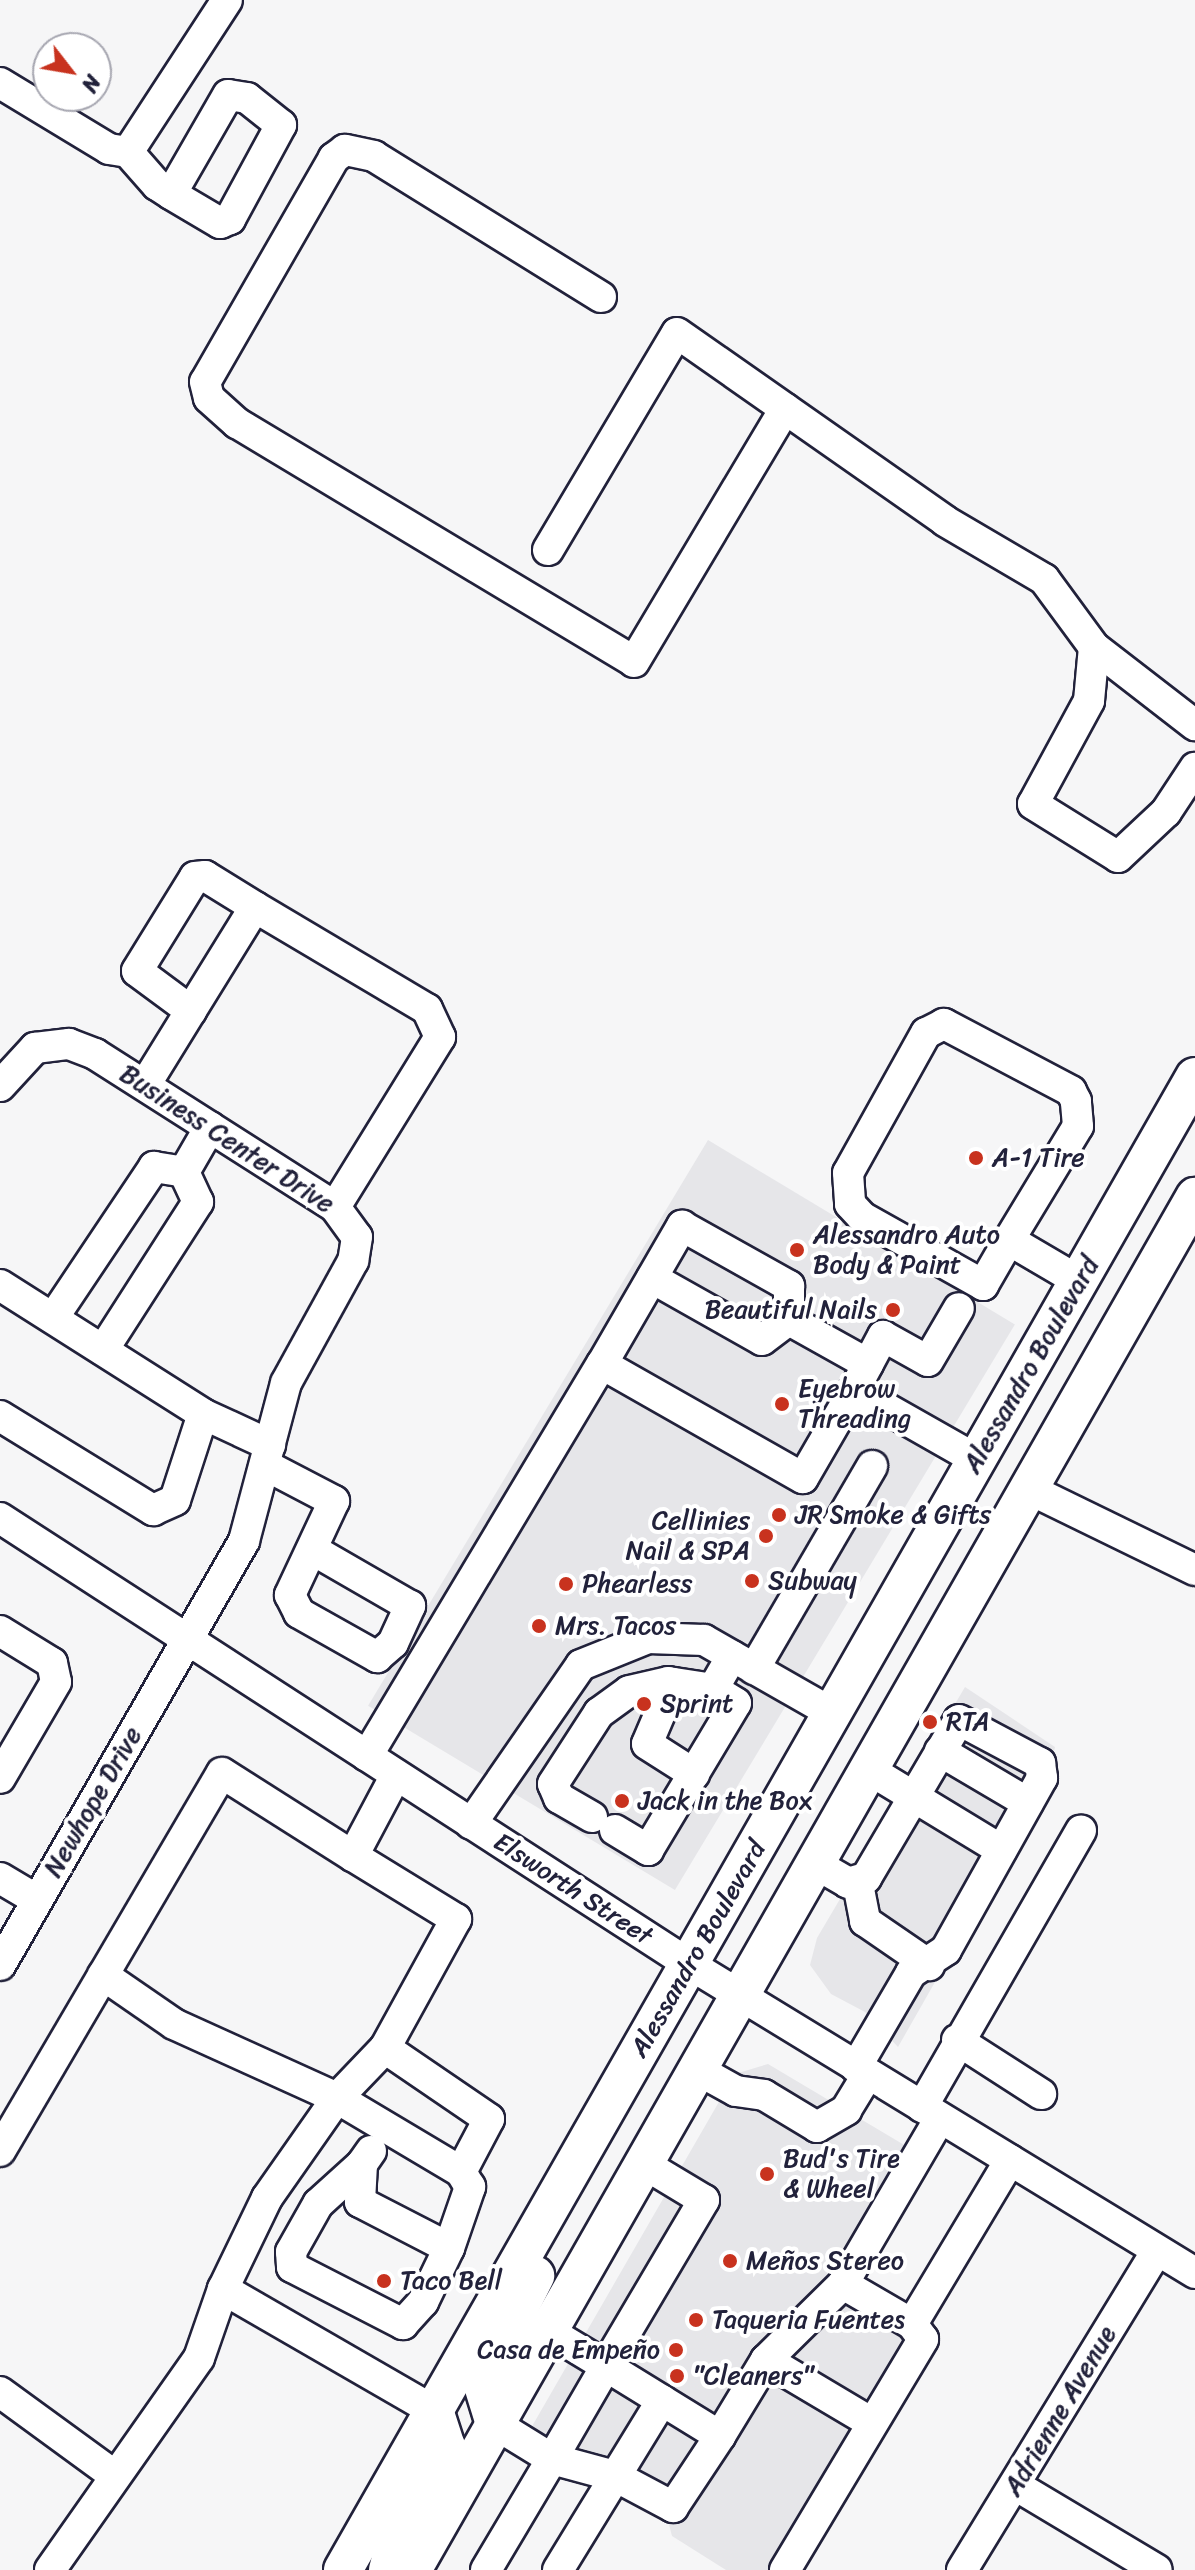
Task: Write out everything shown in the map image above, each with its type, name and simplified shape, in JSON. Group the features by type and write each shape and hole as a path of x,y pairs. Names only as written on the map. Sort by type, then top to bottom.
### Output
{"main road":[{"name":"Alessandro Boulevard","path":"343,2570 1195,1077"},
{"path":"404,2566 495,2424 1195,1197"},
{"path":"977,1460 1029,1489"},
{"path":"495,2424 482,2382 533,2291 543,2221"},
{"path":"404,2566 446,2447 434,2411"}],"street":[{"path":"128,152 227,0"},
{"path":"0,83 109,149 128,152 171,194"},
{"path":"601,297 374,156 345,150 334,158 205,382 209,398 237,423 634,662 785,409"},
{"path":"548,550 677,333 945,521 1044,579 1094,647 1195,725"},
{"path":"1094,647 1089,701 1033,804 1118,857 1166,812 1195,768"},
{"path":"191,1011 137,971 195,877 205,876 427,1009 440,1037 335,1207"},
{"path":"145,1085 261,908"},
{"path":"944,1024 1071,1091 1076,1101 1078,1126 1009,1240 983,1285 862,1217 850,1204 848,1173 926,1033 944,1024"},
{"name":"Business Center Drive","path":"2,1078 35,1048 69,1044 145,1085 335,1207 357,1237 353,1261 286,1383 244,1541 186,1639"},
{"path":"184,1172 210,1127"},
{"path":"53,1318 154,1167 184,1172"},
{"path":"103,1350 198,1202 184,1172"},
{"path":"367,1756 682,1226 789,1286 789,1320"},
{"path":"1009,1240 1079,1281"},
{"path":"652,1278 762,1340 789,1320"},
{"path":"0,1285 334,1501 313,1550"},
{"path":"803,1478 883,1336 928,1361 959,1308"},
{"path":"789,1320 861,1377 977,1460"},
{"path":"602,1364 848,1506"},
{"path":"0,1416 153,1510 175,1500 203,1414"},
{"path":"713,1689 743,1662 872,1466"},
{"path":"1029,1489 1195,1570"},
{"name":"Elsworth Street","path":"0,1518 689,1964 1195,2273"},
{"path":"0,1631 52,1663 56,1682 0,1778"},
{"path":"471,1824 581,1665 648,1638 704,1640 832,1713"},
{"name":"Newhope Drive","path":"0,1965 186,1639"},
{"path":"673,1683 647,1744 694,1774"},
{"path":"673,1683 713,1689 736,1703 648,1850 559,1798 553,1784 575,1745 599,1713 629,1691 673,1683"},
{"path":"698,2070 736,2091 764,2095 817,2127 846,2110 862,2070 911,1973 929,1965 946,1950 1042,1778 1040,1763 982,1727 959,1720 858,1884 865,1921 929,1965"},
{"path":"940,1751 1028,1803"},
{"path":"868,1769 1001,1850"},
{"path":"0,2151 222,1773 456,1919 385,2048 337,2098 267,2198 223,2289 199,2358 50,2570"},
{"path":"353,1856 396,1775"},
{"path":"495,2424 552,2459 615,2476 673,2507 766,2360 843,2284 931,2113 957,2040 1081,1830"},
{"path":"814,1863 858,1884"},
{"path":"0,1878 37,1900"},
{"path":"103,1975 174,2024 337,2098 461,2172 470,2187 449,2248 423,2302 403,2324 292,2267 291,2252 318,2204 362,2164 386,2130"},
{"path":"957,2040 1041,2094"},
{"path":"385,2048 489,2119 461,2172"},
{"path":"912,2324 1010,2160"},
{"path":"362,2164 360,2202 449,2248"},
{"path":"486,2570 704,2200 644,2164"},
{"name":"Adrienne Avenue","path":"962,2570 1157,2251"},
{"path":"785,2570 923,2339 912,2324 843,2284"},
{"path":"223,2289 434,2411"},
{"path":"548,2331 720,2436"},
{"path":"766,2360 872,2423"},
{"path":"0,2392 114,2475"},
{"path":"558,2570 662,2400"},
{"path":"1015,2485 1157,2570"}],"shaded area":[{"path":"708,1140 1015,1324 675,1890 368,1706"},
{"path":"965,1687 1055,1747 1046,1787 898,2047 865,2012 831,1994 810,1965 817,1938"},
{"path":"768,2064 911,2149 841,2275 916,2334 773,2570 726,2570 672,2536 662,2498 531,2428 735,2074"}],"place":[{"name":"A-1 Tire","path":"976,1158"},
{"name":"Alessandro Auto Body & Paint","path":"797,1250"},
{"name":"Beautiful Nails","path":"893,1310"},
{"name":"Eyebrow Threading","path":"782,1404"},
{"name":"JR Smoke & Gifts","path":"779,1515"},
{"name":"Cellinies Nail & SPA","path":"766,1536"},
{"name":"Subway","path":"752,1581"},
{"name":"Phearless","path":"566,1584"},
{"name":"Mrs. Tacos","path":"539,1626"},
{"name":"Sprint","path":"644,1704"},
{"name":"RTA","path":"930,1722"},
{"name":"Jack in the Box","path":"622,1801"},
{"name":"Bud's Tire & Wheel","path":"767,2174"},
{"name":"Meños Stereo","path":"730,2261"},
{"name":"Taco Bell","path":"384,2281"},
{"name":"Taqueria Fuentes","path":"696,2320"},
{"name":"Casa de Empeño","path":"676,2350"},
{"name":"\"Cleaners\"","path":"677,2376"}]}
